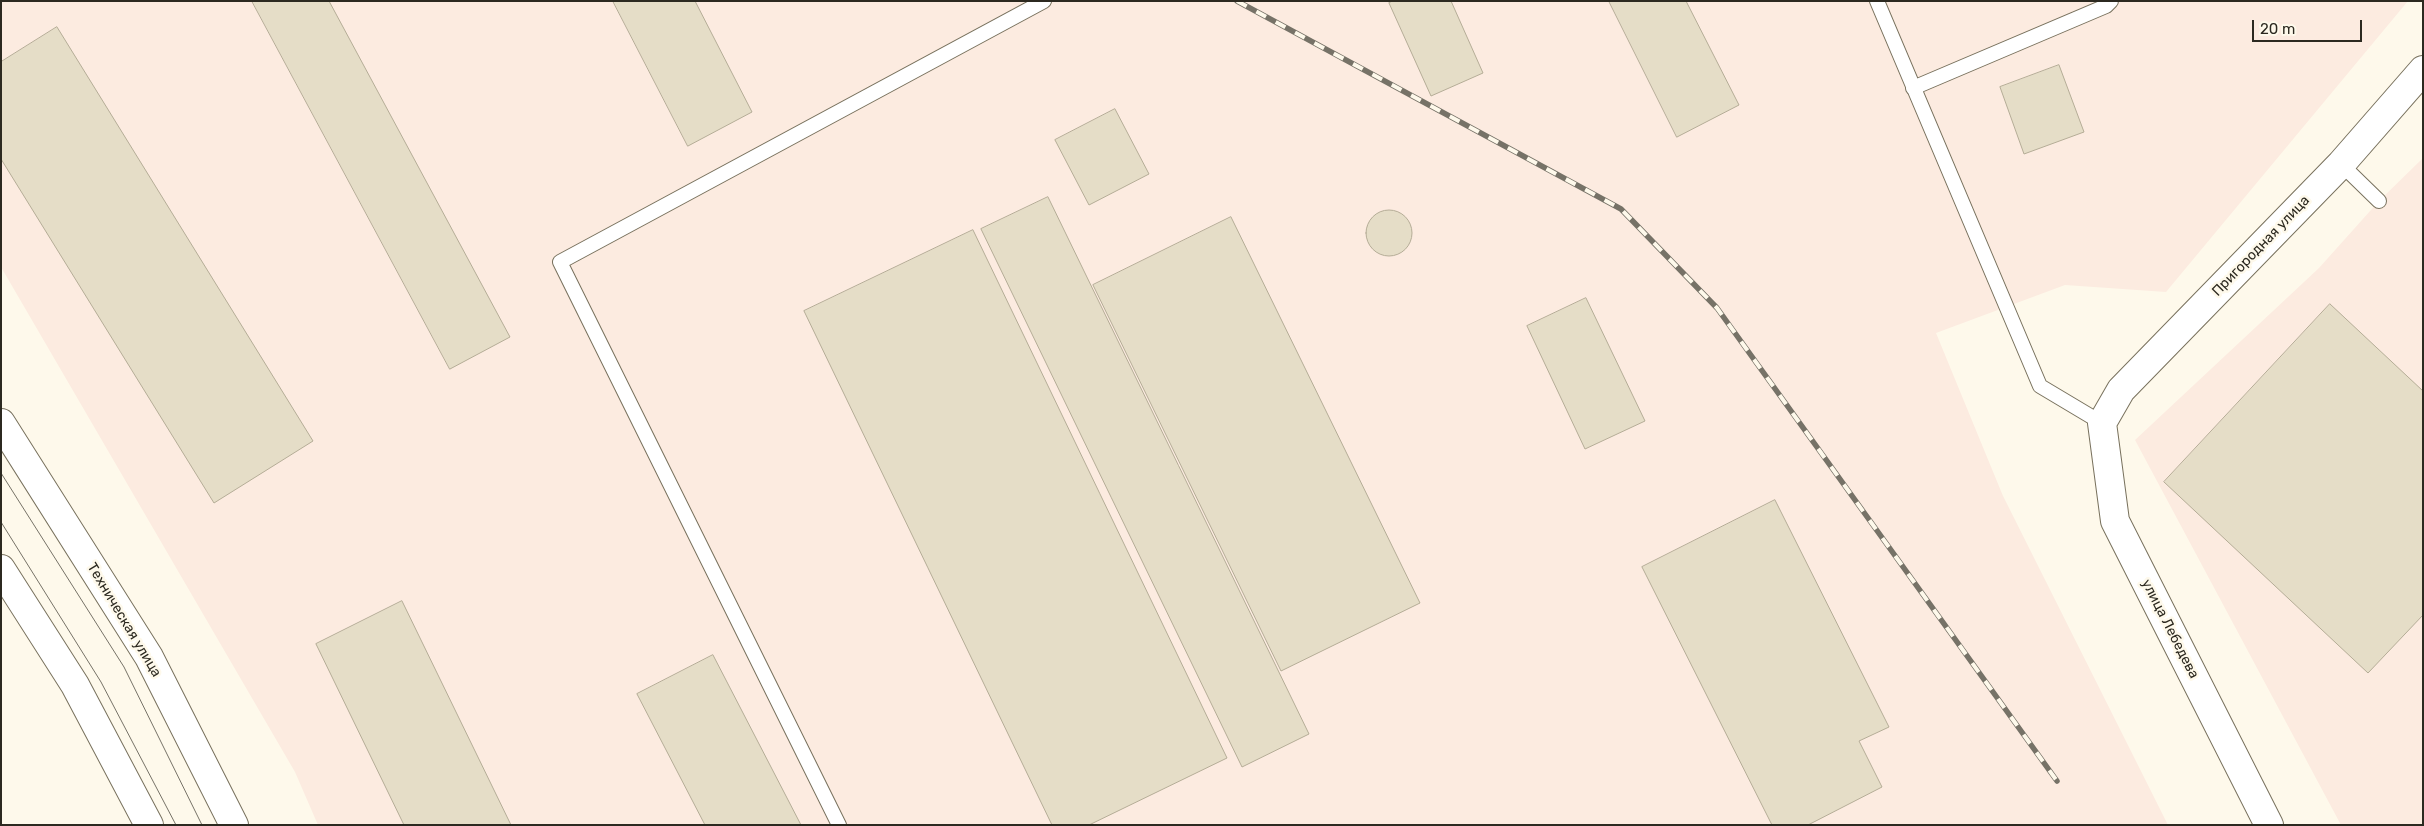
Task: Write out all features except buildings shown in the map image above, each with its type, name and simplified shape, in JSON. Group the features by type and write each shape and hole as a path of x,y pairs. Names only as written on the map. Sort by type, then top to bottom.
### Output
{"street":[{"name":"Пригородная улица","path":"2102,423 2122,390 2341,164 2423,70"},
{"name":"Техническая улица","path":"1,423 149,656 234,825"},
{"name":"улица Лебедева","path":"2102,423 2116,520 2269,825"},
{"path":"1,569 75,685 150,825"}],"lane":[{"path":"839,825 560,262 1044,1"},
{"path":"1877,1 2040,386 2102,423"},
{"path":"1913,88 2106,6 2111,1"},
{"path":"2341,164 2379,201"}],"shaded area":[{"path":"1,1 2408,1 2166,292 2065,285 1936,333 2003,496 2168,825 318,825 295,772 1,267"},
{"path":"2423,158 2423,825 2341,825 2135,440 2319,268 2379,201"}],"tram line":[{"path":"1,473 124,667 202,825"},
{"path":"1,522 101,682 176,825"}],"railway":[{"path":"1237,1 1621,209 1717,308 2057,781"}]}
